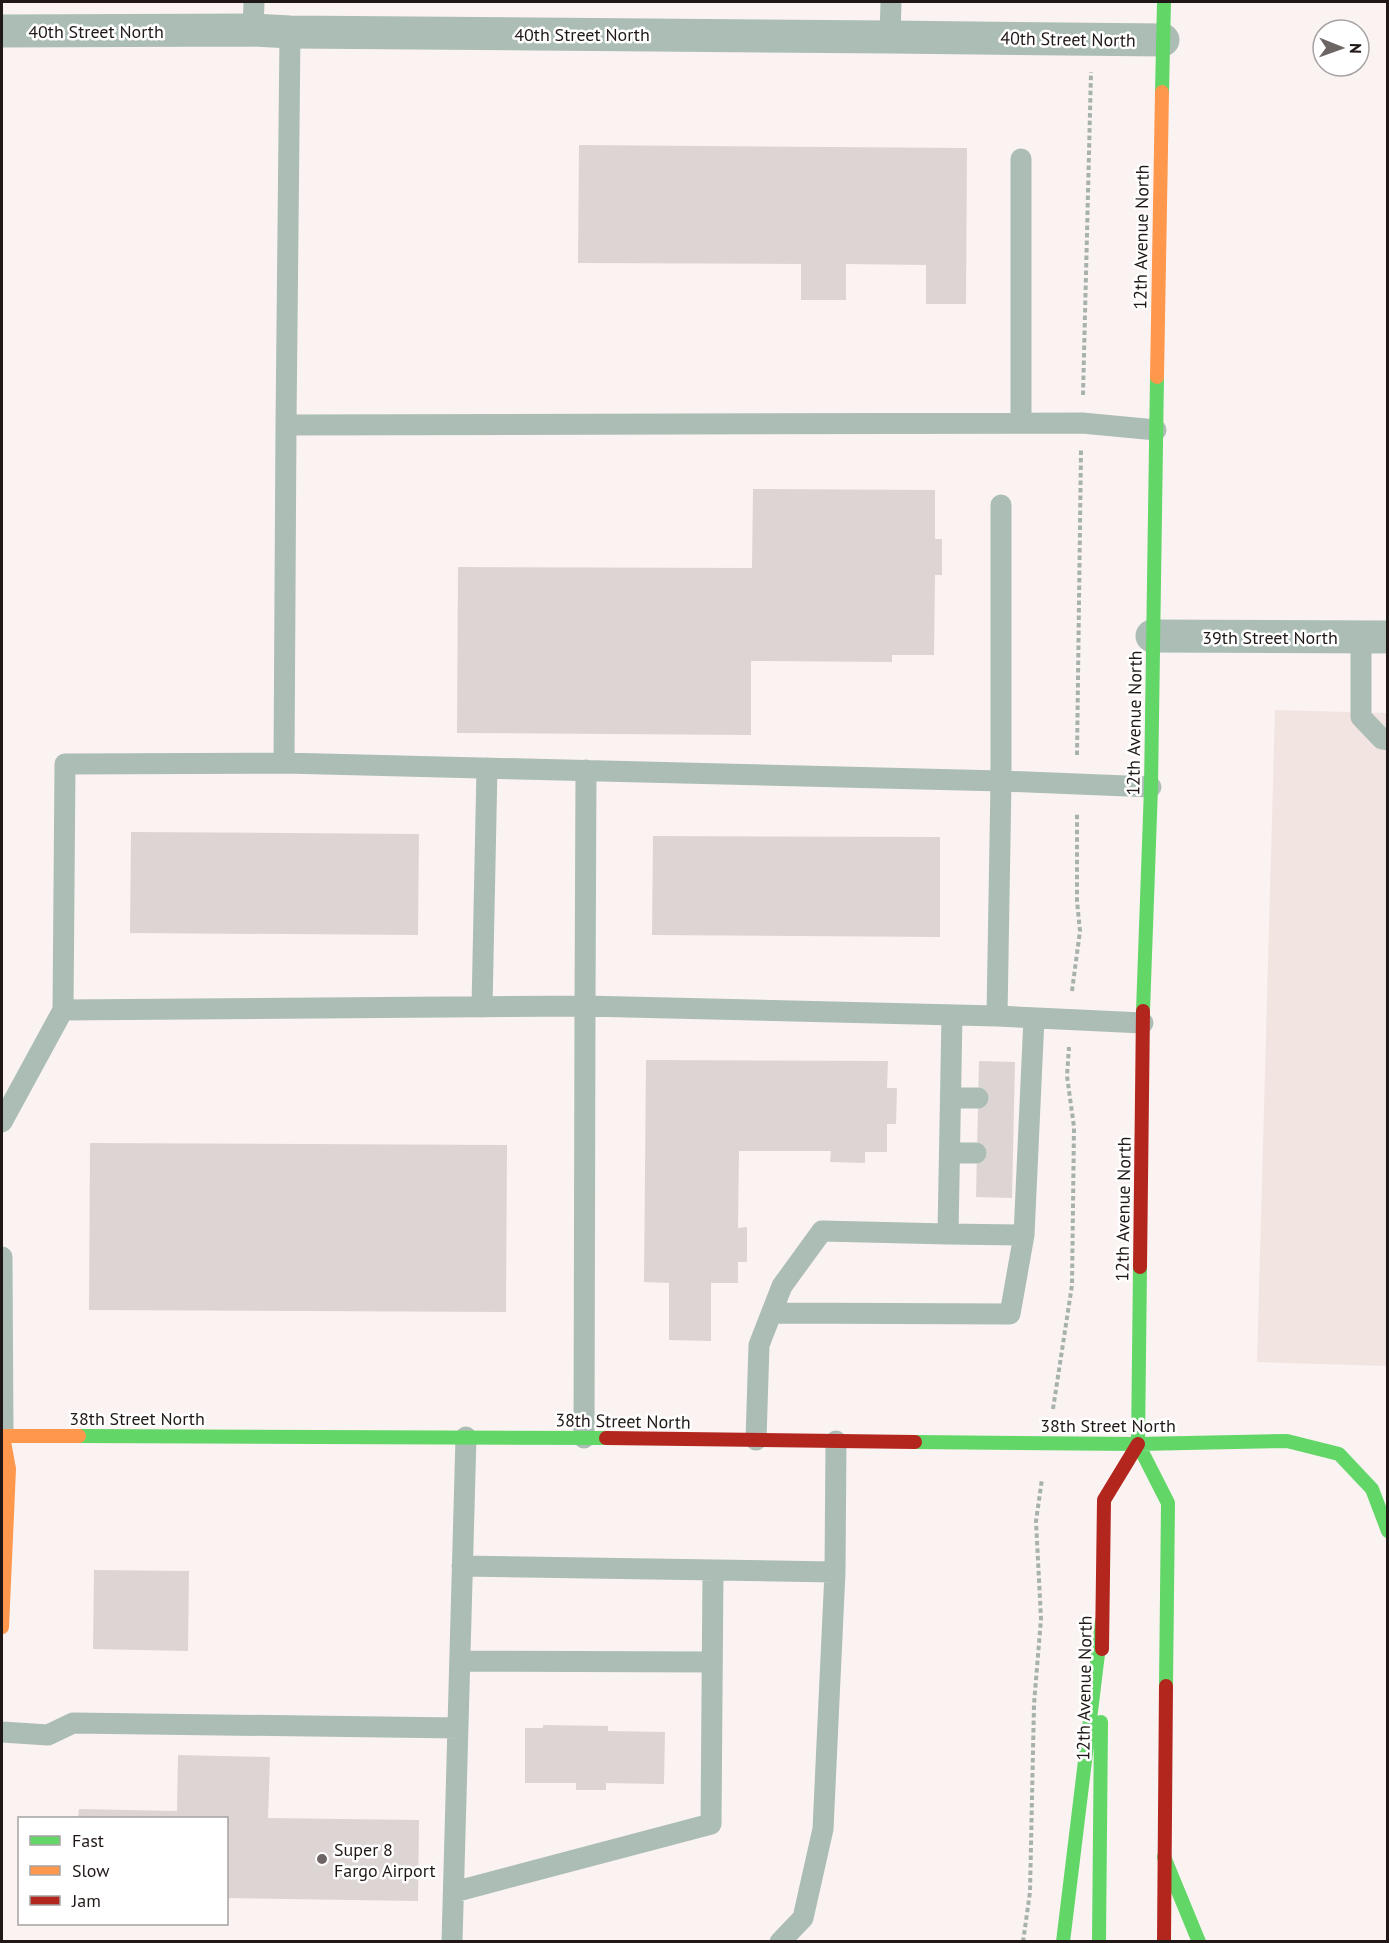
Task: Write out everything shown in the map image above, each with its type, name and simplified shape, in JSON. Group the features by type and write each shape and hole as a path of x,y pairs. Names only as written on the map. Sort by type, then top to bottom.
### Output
{"main road":[{"name":"12th Avenue North","path":"1164,2 1151,787 1143,1023 1138,1444 1168,1503 1164,1941"},
{"name":"38th Street North","path":"3,1436 466,1437 1138,1444 1287,1441 1340,1454 1372,1489 1388,1531"},
{"path":"2,1627 5,1469 3,1436"},
{"name":"12th Avenue North","path":"1099,1941 1104,1500 1138,1444"},
{"path":"1064,1941 1102,1621"},
{"path":"1164,1857 1199,1941"}],"street":[{"name":"40th Street North","path":"2,31 253,16 290,32 1163,40"},
{"name":"39th Street North","path":"1152,636 1374,637"}],"lane":[{"path":"890,36 891,2"},
{"path":"284,763 290,32"},
{"path":"1021,159 1021,423"},
{"path":"286,425 1082,423 1156,430"},
{"path":"997,1016 1002,781 1001,505"},
{"path":"1374,637 1361,717 1382,739 1388,740"},
{"path":"2,1122 63,1011 64,764 284,763 1002,781 1151,787"},
{"path":"482,1007 487,768"},
{"path":"584,1438 586,770"},
{"path":"63,1011 585,1006 997,1016 1143,1023"},
{"path":"948,1234 952,1015"},
{"path":"772,1313 1010,1314 1024,1235 1020,1153 1022,1099 1034,1018"},
{"path":"951,1098 978,1098"},
{"path":"950,1153 976,1154"},
{"path":"756,1440 759,1345 782,1286 822,1231 1024,1235"},
{"path":"2,1257 3,1436"},
{"path":"452,1941 466,1437"},
{"path":"780,1941 803,1918 823,1829 835,1572 836,1441"},
{"path":"462,1566 835,1572"},
{"path":"454,1892 711,1824 713,1570"},
{"path":"460,1661 712,1662"},
{"path":"2,1732 48,1735 74,1723 458,1728"}],"path":[{"path":"1023,1941 1030,1892 1034,1704 1041,1619 1036,1521 1072,1285 1074,1127 1068,1076 1072,980 1080,931 1077,901 1077,784 1082,423 1092,39"}],"shaded area":[{"path":"1275,710 1387,713 1387,1366 1257,1362"}],"building":[{"path":"579,145 967,148 966,304 926,304 926,265 846,264 846,300 801,300 801,264 578,263"},
{"path":"753,489 935,490 935,539 942,539 942,575 935,575 934,655 892,655 892,662 751,661 751,735 457,733 458,567 752,568"},
{"path":"131,832 419,834 418,935 130,933"},
{"path":"653,836 940,837 940,937 652,935"},
{"path":"646,1060 888,1061 887,1088 897,1088 896,1124 887,1124 887,1152 865,1152 865,1163 830,1162 831,1151 739,1151 738,1228 747,1227 747,1262 738,1262 738,1283 711,1283 711,1341 669,1340 669,1283 644,1282"},
{"path":"979,1061 1015,1062 1012,1198 976,1197"},
{"path":"90,1143 507,1145 506,1312 89,1310"},
{"path":"94,1570 189,1571 188,1651 93,1649"},
{"path":"543,1725 608,1726 608,1731 665,1732 664,1784 606,1783 606,1790 576,1790 576,1783 525,1783 525,1728 543,1728"},
{"name":"Super 8 Fargo Airport","path":"178,1755 270,1757 268,1818 419,1820 418,1901 228,1898 228,1817 78,1817 79,1809 177,1811"}],"traffic: fast":[{"path":"1162,92 1164,2"},
{"path":"1143,1011 1151,787 1157,377"},
{"path":"1140,1267 1138,1444 1168,1503 1166,1686"},
{"path":"79,1436 606,1438"},
{"path":"915,1442 1138,1444 1287,1441 1339,1454 1372,1489 1388,1531"},
{"path":"1063,1942 1102,1621"},
{"path":"1099,1942 1101,1722"},
{"path":"1164,1857 1199,1942"}],"traffic: slow":[{"path":"1157,377 1162,92"},
{"path":"2,1627 9,1469 3,1436 79,1436"}],"traffic: jam":[{"path":"1140,1267 1143,1011"},
{"path":"606,1438 915,1442"},
{"path":"1102,1649 1104,1500 1138,1444"},
{"path":"1164,1942 1166,1686"}],"place":[{"name":"Super 8 Fargo Airport","path":"322,1859"}]}
